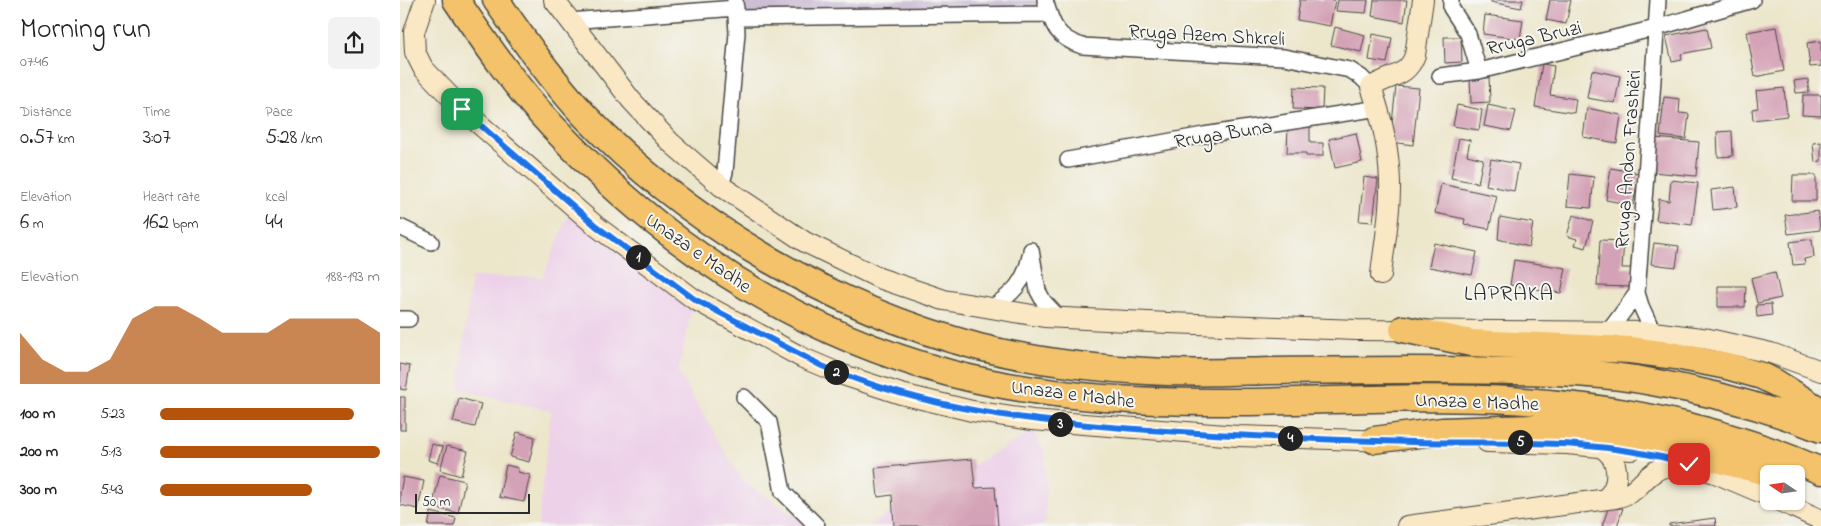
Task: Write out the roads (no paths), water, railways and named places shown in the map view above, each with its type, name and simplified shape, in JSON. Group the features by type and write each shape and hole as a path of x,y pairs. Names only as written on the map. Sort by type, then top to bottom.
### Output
{"highway":[{"name":"Unaza e Madhe","path":"496,0 547,71 587,118 647,173 706,220 820,287 880,314 949,338 1044,361 1148,371 1317,372 1447,369 1564,372 1609,376 1650,381 1720,396 1776,412 1821,429"},
{"name":"Unaza e Madhe","path":"460,7 496,57 550,124 603,179 672,237 744,285 799,315 875,349 924,366 976,380 1040,391 1145,401 1511,400 1599,409 1703,430 1738,441 1808,478"},
{"path":"1403,329 1471,343 1630,350 1676,356 1727,366 1776,382 1821,411"},
{"path":"1609,376 1630,373 1652,373 1690,377 1728,384 1821,415"},
{"path":"1374,440 1442,431 1562,427 1608,434 1760,471"}],"main road":[{"path":"426,0 414,32 415,52 423,68 462,109 596,226 694,299 810,361 843,375 900,394 972,411 1032,420 1238,436 1525,442 1598,446 1650,454 1689,464 1760,492"},
{"path":"554,0 631,100 670,142 721,186 804,242 879,278 944,300 1059,318 1337,329 1653,332 1709,339 1771,353 1821,372"},
{"path":"1381,275 1390,184 1388,151 1379,108 1371,87 1381,80 1401,75 1412,64 1423,0"},
{"path":"1598,446 1609,452 1613,457 1616,471 1615,489 1610,499"},
{"path":"1407,526 1610,499 1627,495 1634,491 1653,472 1660,468 1689,464"},
{"path":"1797,510 1817,521"}],"street":[{"path":"1451,0 1451,8 1468,34 1479,70"},
{"name":"Rruga Andon Frashëri","path":"1653,332 1640,306 1637,293 1658,0"},
{"name":"Rruga Bruzi","path":"1440,76 1479,70 1656,28 1744,1"},
{"path":"569,21 736,8 1047,7"},
{"name":"Rruga Azem Shkreli","path":"1047,7 1057,32 1068,42 1082,46 1284,57 1350,70 1362,77 1371,87"},
{"path":"721,186 725,172 736,8"},
{"name":"Rruga Buna","path":"1068,160 1204,135 1379,108"},
{"path":"400,227 430,242"},
{"path":"991,308 1013,292 1022,281 1032,250 1038,291 1044,302 1059,318"},
{"path":"1609,331 1637,293"},
{"path":"744,397 769,422 783,492 817,526"}],"district":[{"name":"LAPRAKA","path":"1509,292"}]}
